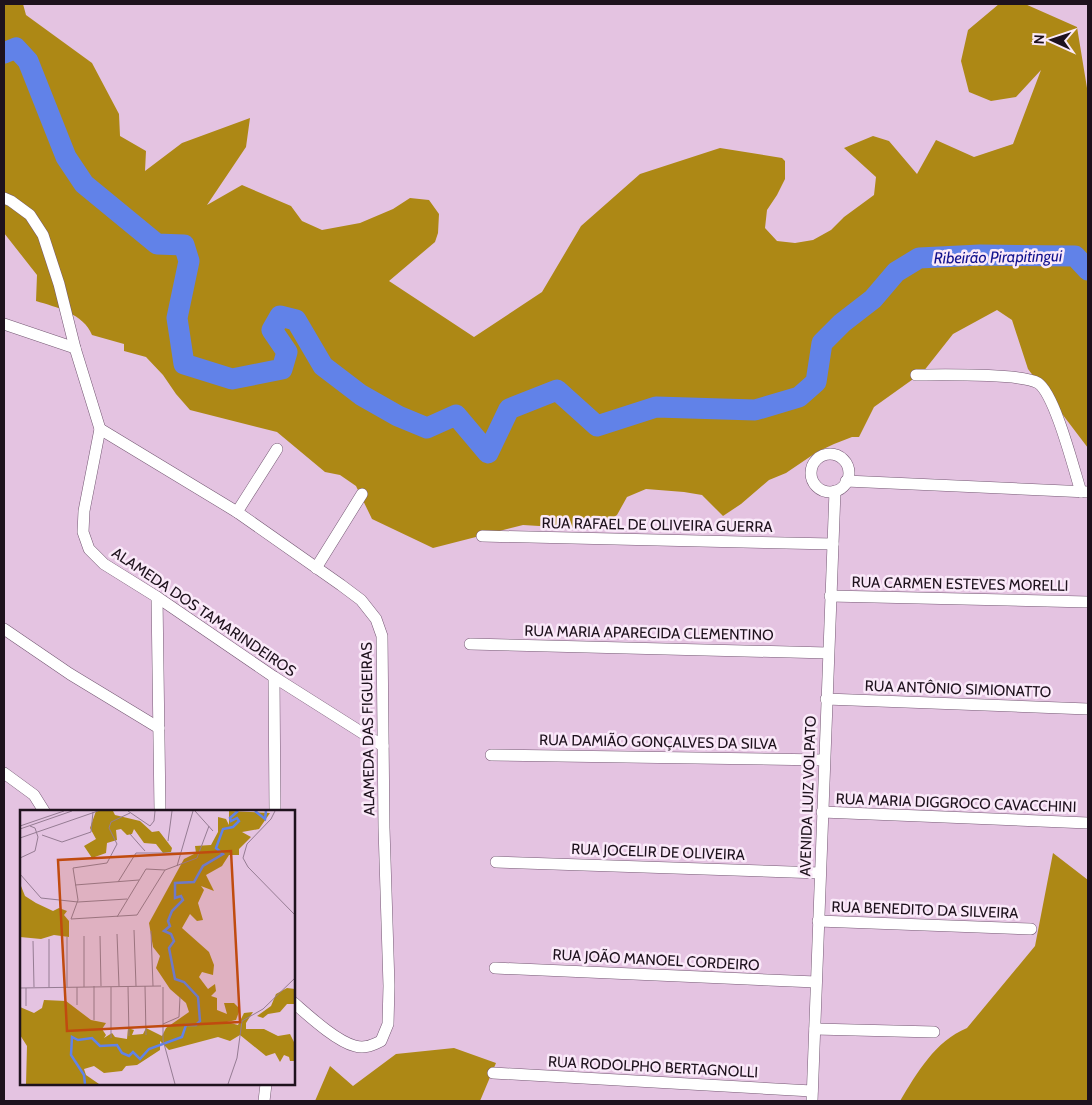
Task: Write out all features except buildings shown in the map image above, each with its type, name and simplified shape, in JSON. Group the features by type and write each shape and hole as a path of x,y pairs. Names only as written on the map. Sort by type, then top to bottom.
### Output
{"street":[{"path":"4,198 30,215 43,235 59,284 75,348 100,429"},
{"path":"4,324 75,348"},
{"path":"846,481 1085,492 1048,394 1039,383 1030,379 1009,377 916,374"},
{"name":"ALAMEDA DAS FIGUEIRAS","path":"100,429 237,512 361,600 376,619 382,636 389,986 388,1024 381,1041 369,1047 355,1047 339,1039 295,1004"},
{"name":"ALAMEDA DOS TAMARINDEIROS","path":"100,429 84,511 83,532 89,549 104,564 157,597 274,677 383,746"},
{"path":"237,512 276,449"},
{"path":"825,454 838,456 848,467 846,481 841,488 835,491 819,489 811,477 813,463 825,454"},
{"name":"AVENIDA LUIZ VOLPATO","path":"812,1096 835,491"},
{"path":"316,568 362,494"},
{"name":"RUA RAFAEL DE OLIVEIRA GUERRA","path":"482,536 833,544"},
{"name":"RUA CARMEN ESTEVES MORELLI","path":"830,596 1088,602"},
{"path":"157,597 160,810"},
{"path":"4,629 70,674 159,728"},
{"name":"RUA MARIA APARECIDA CLEMENTINO","path":"470,644 828,653"},
{"path":"274,677 275,810"},
{"name":"RUA ANTÔNIO SIMIONATTO","path":"826,699 1088,709"},
{"name":"RUA DAMIÃO GONÇALVES DA SILVA","path":"491,755 824,760"},
{"path":"4,773 34,795 43,810"},
{"name":"RUA MARIA DIGGROCO CAVACCHINI","path":"822,812 1088,823"},
{"name":"RUA JOCELIR DE OLIVEIRA","path":"496,862 820,872"},
{"name":"RUA BENEDITO DA SILVEIRA","path":"818,921 1031,929"},
{"name":"RUA JOÃO MANOEL CORDEIRO","path":"495,968 816,982"},
{"path":"815,1029 934,1032"},
{"name":"RUA RODOLPHO BERTAGNOLLI","path":"493,1073 812,1096"},
{"path":"264,1101 266,1085"}],"shaded area":[{"path":"4,4 23,4 26,15 92,63 119,114 120,136 146,151 145,171 182,143 250,118 246,147 207,205 242,185 291,206 302,221 322,230 360,223 393,209 410,198 429,200 439,214 438,233 435,242 389,281 474,337 542,292 581,226 640,174 720,148 782,158 785,161 785,179 767,210 765,228 777,241 795,243 813,240 831,230 844,217 874,195 876,177 844,148 873,136 889,141 917,174 936,140 974,157 1013,144 1041,70 1016,97 991,101 969,92 961,61 968,30 999,4 1025,4 1077,27 1088,87 1088,448 1028,369 1012,320 997,310 953,334 923,372 874,407 859,437 852,437 817,452 786,473 769,480 741,504 723,516 702,495 646,489 627,497 617,515 600,526 588,529 523,525 433,548 372,519 356,486 340,475 325,472 277,432 190,410 163,375 146,357 124,351 124,344 92,335 83,322 68,312 36,301 37,275 4,233"},
{"path":"1053,853 1088,880 1088,1101 900,1101 936,1049 945,1041 967,1028 1035,946"},
{"path":"454,1048 496,1063 480,1101 315,1101 330,1066 353,1086 396,1054"}],"waterway":[{"name":"Ribeirão Pirapitingui","path":"4,53 16,48 28,61 66,157 84,184 157,244 184,245 189,261 177,318 184,364 232,379 282,369 287,352 272,330 280,316 296,320 323,366 361,395 398,416 427,428 456,415 488,453 509,409 557,390 597,426 656,407 755,410 799,397 816,382 822,343 842,323 873,299 896,272 919,258 980,255 1075,256 1088,270"}]}
